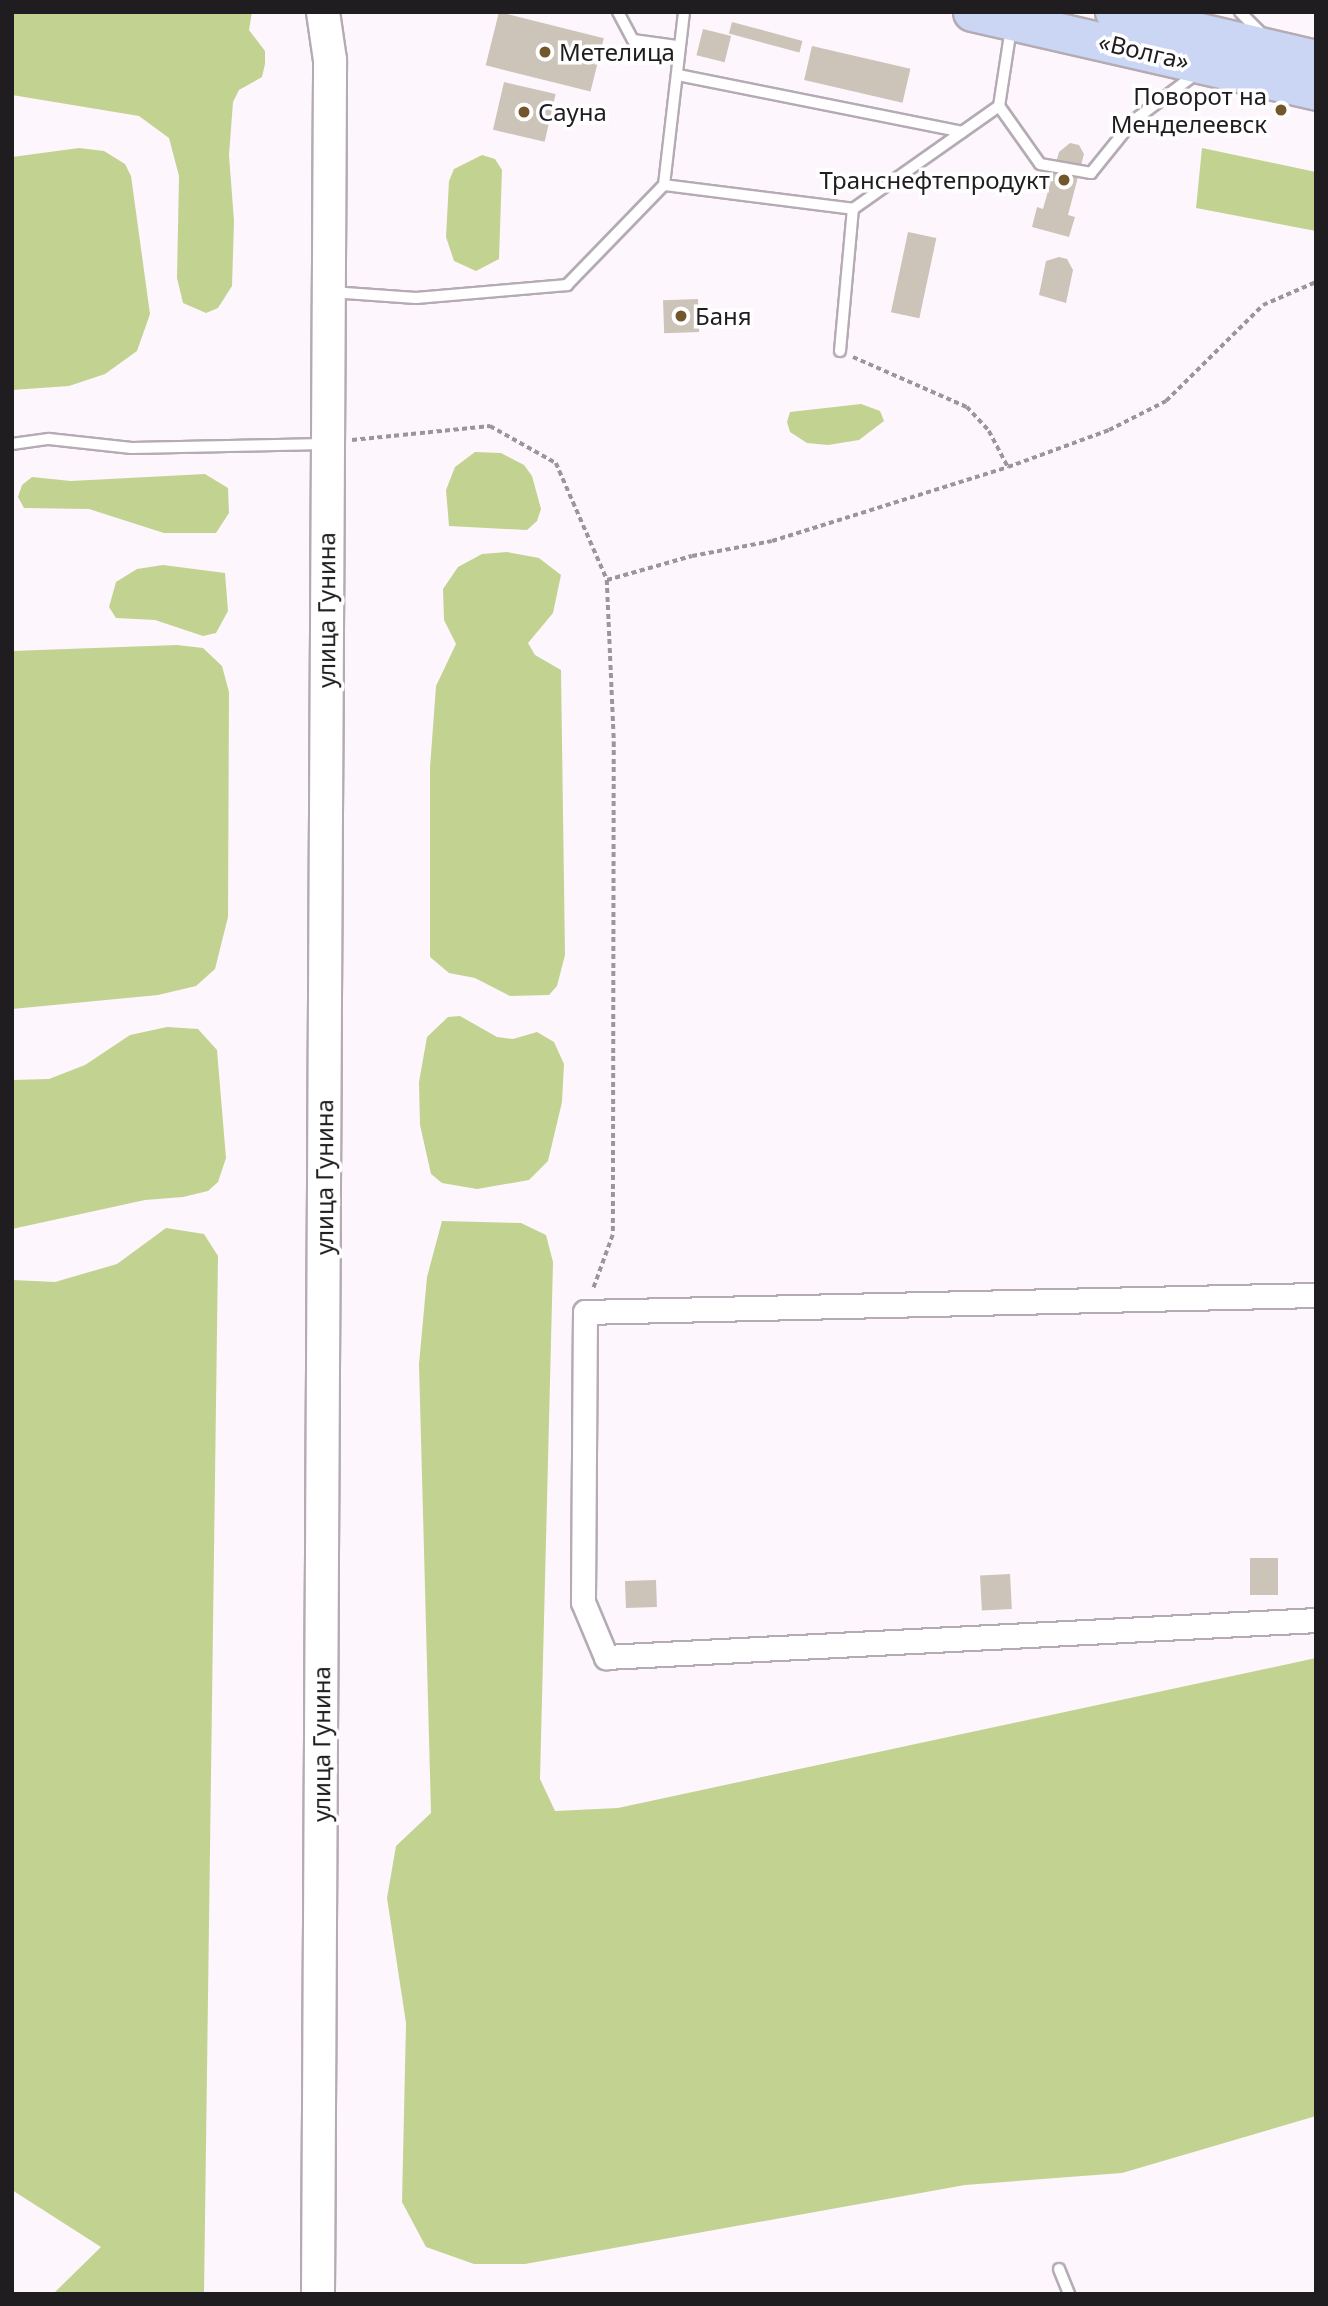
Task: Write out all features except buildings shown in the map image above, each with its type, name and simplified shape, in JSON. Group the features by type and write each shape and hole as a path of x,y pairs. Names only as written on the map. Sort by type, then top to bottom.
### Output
{"highway":[{"name":"«Волга»","path":"972,12 1316,91"},
{"name":"«Волга»","path":"1114,12 1316,59"}],"main road":[{"path":"323,12 330,60"},
{"path":"330,60 344,12"},
{"name":"улица Гунина","path":"318,2294 325,444 330,60"}],"street":[{"path":"1316,1295 585,1312 583,1602 606,1657 1316,1620"}],"lane":[{"path":"618,12 633,40 677,46"},
{"path":"328,292 416,298 567,285 664,185 678,75 677,46 684,12"},
{"path":"1240,12 1280,52"},
{"path":"1012,22 999,106 1040,164 1091,173 1133,121 1211,66"},
{"path":"678,75 962,132"},
{"path":"664,185 853,209 999,106"},
{"path":"840,351 853,209"},
{"path":"12,444 49,439 132,448 325,444"},
{"path":"1059,2269 1069,2294"}],"path":[{"path":"607,580 692,556 772,541 1008,467 1110,430 1166,401 1264,305 1316,282"},
{"path":"840,351 967,407 989,431 1008,467"},
{"path":"325,444 491,426 556,463 607,580 614,742 613,1235 585,1312"}],"green space":[{"path":"12,12 252,12 249,30 265,51 265,64 262,77 239,90 233,102 229,155 234,221 232,286 218,308 206,313 183,303 177,278 179,176 169,138 139,116 12,95"},
{"path":"79,148 104,151 125,164 131,176 150,314 137,351 105,374 69,386 12,390 12,157"},
{"path":"1202,148 1316,172 1316,231 1196,208"},
{"path":"482,155 495,159 502,170 499,259 476,271 454,261 446,237 449,181 454,169"},
{"path":"861,404 880,411 884,421 859,440 828,445 807,443 790,432 787,422 790,412"},
{"path":"475,452 501,453 524,465 532,476 541,509 537,521 527,530 449,526 446,490 455,467"},
{"path":"205,474 228,488 229,513 216,533 164,533 89,509 24,508 18,497 22,485 32,477 71,481"},
{"path":"507,552 539,558 561,575 553,613 528,643 535,655 561,670 565,955 557,986 549,995 510,996 475,978 449,973 430,957 430,768 436,686 456,644 444,620 443,589 458,567 482,554"},
{"path":"163,565 225,573 228,611 216,633 203,636 155,620 116,618 109,607 116,582 137,569"},
{"path":"177,645 203,648 222,666 229,692 228,917 215,969 196,986 158,995 12,1009 12,651"},
{"path":"460,1016 497,1037 513,1039 537,1032 554,1042 564,1064 562,1102 548,1161 529,1180 477,1189 442,1183 431,1174 420,1125 419,1082 427,1037 448,1017"},
{"path":"167,1027 198,1029 217,1050 226,1158 218,1182 208,1191 183,1197 145,1200 12,1229 12,1080 49,1079 85,1065 130,1035"},
{"path":"442,1221 521,1223 546,1235 553,1262 540,1779 555,1811 618,1808 1316,1658 1316,2116 1122,2173 965,2185 525,2264 474,2264 426,2247 402,2202 406,2023 387,1898 396,1846 431,1813 419,1364 427,1277"},
{"path":"166,1228 204,1234 218,1256 204,2294 53,2294 101,2247 12,2190 12,1280 55,1282 117,1264"}],"place":[{"name":"Метелица","path":"545,52"},
{"name":"Поворот на Менделеевск","path":"1281,110"},
{"name":"Сауна","path":"524,112"},
{"name":"Транснефтепродукт","path":"1064,180"},
{"name":"Баня","path":"681,316"}]}
